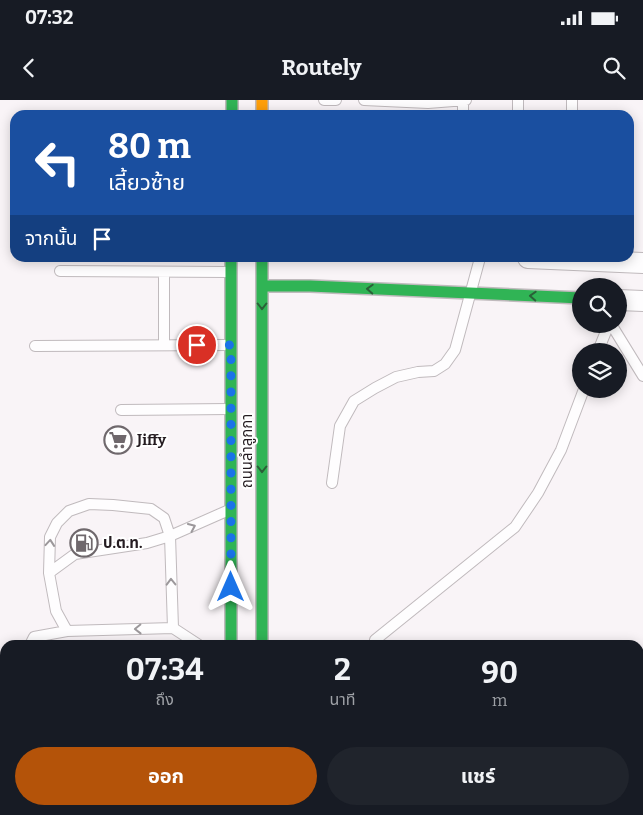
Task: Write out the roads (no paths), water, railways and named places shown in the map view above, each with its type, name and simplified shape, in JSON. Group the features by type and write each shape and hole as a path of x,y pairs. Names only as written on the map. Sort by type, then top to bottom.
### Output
{"main road":[{"name":"ถนนลำลูกกา","path":"231,262 231,640"},
{"name":"ถนนลำลูกกา","path":"262,262 262,640"},
{"path":"262,286 310,286 572,298"}],"street":[{"path":"620,262 643,263"},
{"path":"627,300 643,301"}],"lane":[{"path":"324,100 336,100"},
{"path":"364,100 428,103 465,100"},
{"path":"332,484 340,426 354,401 396,377 418,372 434,371 446,364 455,350 479,262"},
{"path":"60,271 231,272"},
{"path":"164,272 164,345"},
{"path":"616,333 643,376"},
{"path":"35,346 231,345"},
{"path":"375,640 515,527 538,493 561,450 581,398"},
{"path":"121,410 231,409"},
{"path":"67,631 56,611 49,573 50,537 57,523 69,511 89,504 151,509 164,518 170,536 173,628"},
{"path":"49,573 75,554 147,542 170,536 231,509"},
{"path":"32,640 34,637 67,631 173,628 191,640"}],"place":[{"name":"Jiffy","path":"118,440"},
{"name":"ป.ต.ท.","path":"84,543"}]}
